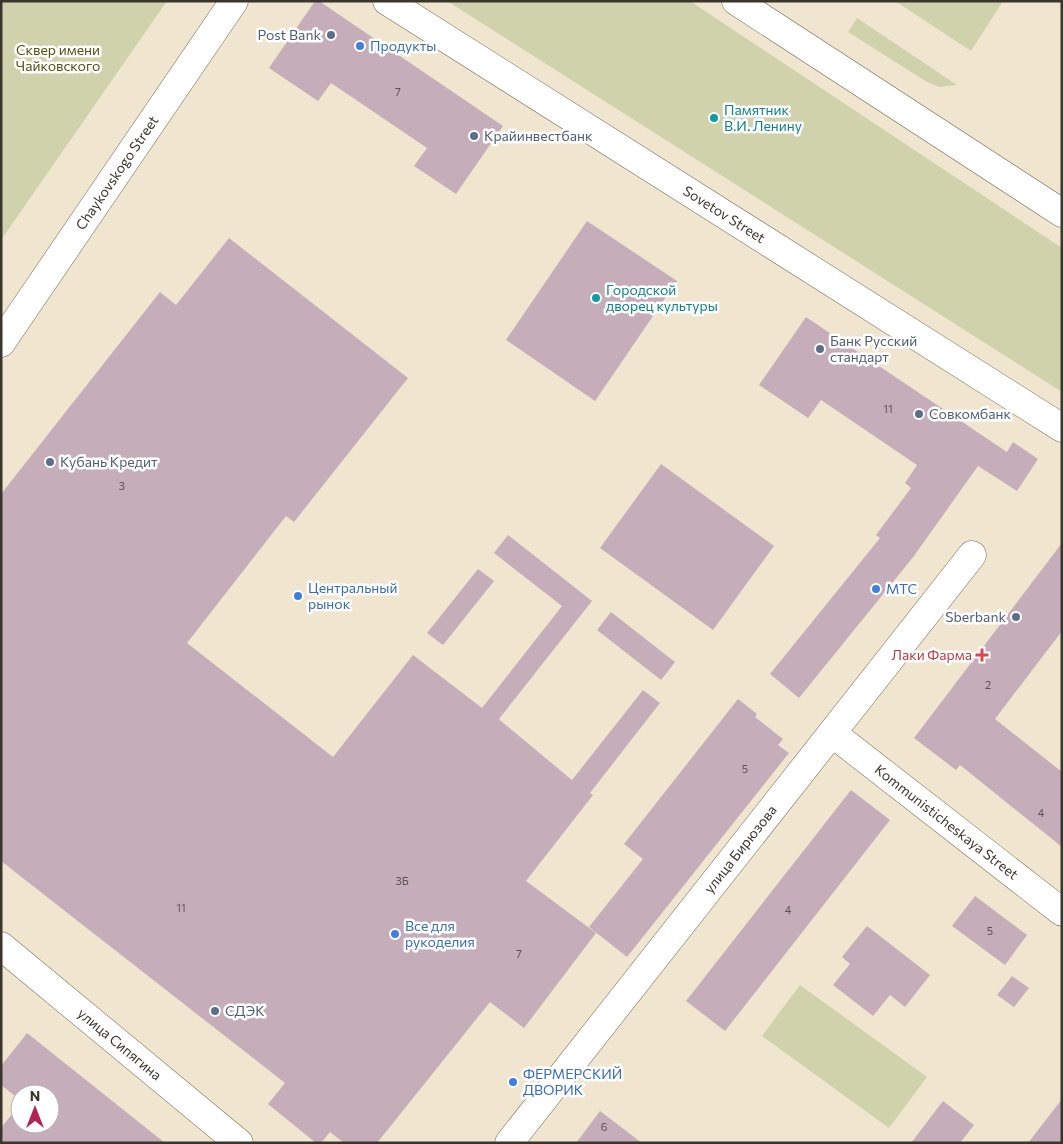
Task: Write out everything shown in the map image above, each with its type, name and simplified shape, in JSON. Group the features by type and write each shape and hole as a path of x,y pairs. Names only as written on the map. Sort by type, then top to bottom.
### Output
{"street":[{"name":"Chaykovskogo Street","path":"1,343 234,1"},
{"name":"Sovetov Street","path":"387,1 1062,428"},
{"path":"736,1 1062,213"},
{"name":"улица Бирюзова","path":"509,1143 972,555"},
{"name":"Kommunisticheskaya Street","path":"832,733 1062,912"},
{"name":"улица Сипягина","path":"1,946 239,1143"}],"green space":[{"name":"Сквер имени Чайковского","path":"1,1 167,1 1,240"},
{"path":"447,1 690,1 1062,248 1062,392"},
{"path":"895,1 1003,1 971,51"},
{"path":"857,18 957,85 939,87 927,82 848,32"},
{"path":"800,985 927,1077 889,1128 762,1036"}],"building":[{"path":"315,1 319,1 503,126 456,194 414,166 427,148 331,83 318,101 269,68"},
{"path":"587,221 677,281 595,401 506,340"},
{"path":"229,238 408,378 294,522 286,516 187,643 333,757 413,655 482,708 562,606 494,553 508,535 592,601 499,719 572,780 643,690 660,703 590,793 593,795 526,881 596,933 524,1028 490,1002 377,1143 344,1143 330,1132 321,1143 316,1143 268,1104 285,1083 1,861 1,494 160,292 176,305"},
{"path":"806,317 1007,452 1013,442 1038,459 1017,491 978,466 914,556 799,698 770,674 880,538 876,535 911,488 905,483 917,465 821,400 808,418 759,385"},
{"path":"661,464 774,546 713,630 600,548"},
{"path":"1062,543 1062,631 995,719 1062,772 1062,847 960,765 956,770 914,738"},
{"path":"478,569 494,581 443,645 427,633"},
{"path":"611,612 675,662 661,680 597,630"},
{"path":"738,699 757,714 755,717 783,739 778,745 789,753 627,957 589,927 643,859 624,844"},
{"path":"851,790 890,820 725,1031 686,1001"},
{"path":"975,896 1027,935 1005,965 952,926"},
{"path":"867,926 930,975 905,1007 890,995 873,1016 833,985 850,964 842,957"},
{"path":"1012,976 1029,988 1014,1007 997,995"},
{"path":"27,1033 165,1143 1,1143 1,1128 10,1117 10,1134 60,1134 60,1084 10,1084 10,1092 1,1085 1,1066"},
{"path":"1062,1099 1062,1143 1028,1143"},
{"path":"943,1101 974,1125 960,1143 911,1143"},
{"path":"600,1111 642,1143 576,1143"}],"place":[{"name":"Post Bank","path":"331,35"},
{"name":"Продукты","path":"360,46"},
{"name":"Памятник В.И. Ленину","path":"714,118"},
{"name":"Крайинвестбанк","path":"474,136"},
{"name":"Городской дворец культуры","path":"596,298"},
{"name":"Банк Русский стандарт","path":"820,349"},
{"name":"Совкомбанк","path":"919,414"},
{"name":"Кубань Кредит","path":"50,462"},
{"name":"МТС","path":"876,589"},
{"name":"Центральный рынок","path":"298,596"},
{"name":"Sberbank","path":"1016,617"},
{"name":"Лаки Фарма","path":"982,655"},
{"name":"Все для рукоделия","path":"395,934"},
{"name":"СДЭК","path":"215,1011"},
{"name":"ФЕРМЕРСКИЙ ДВОРИК","path":"513,1082"}]}
